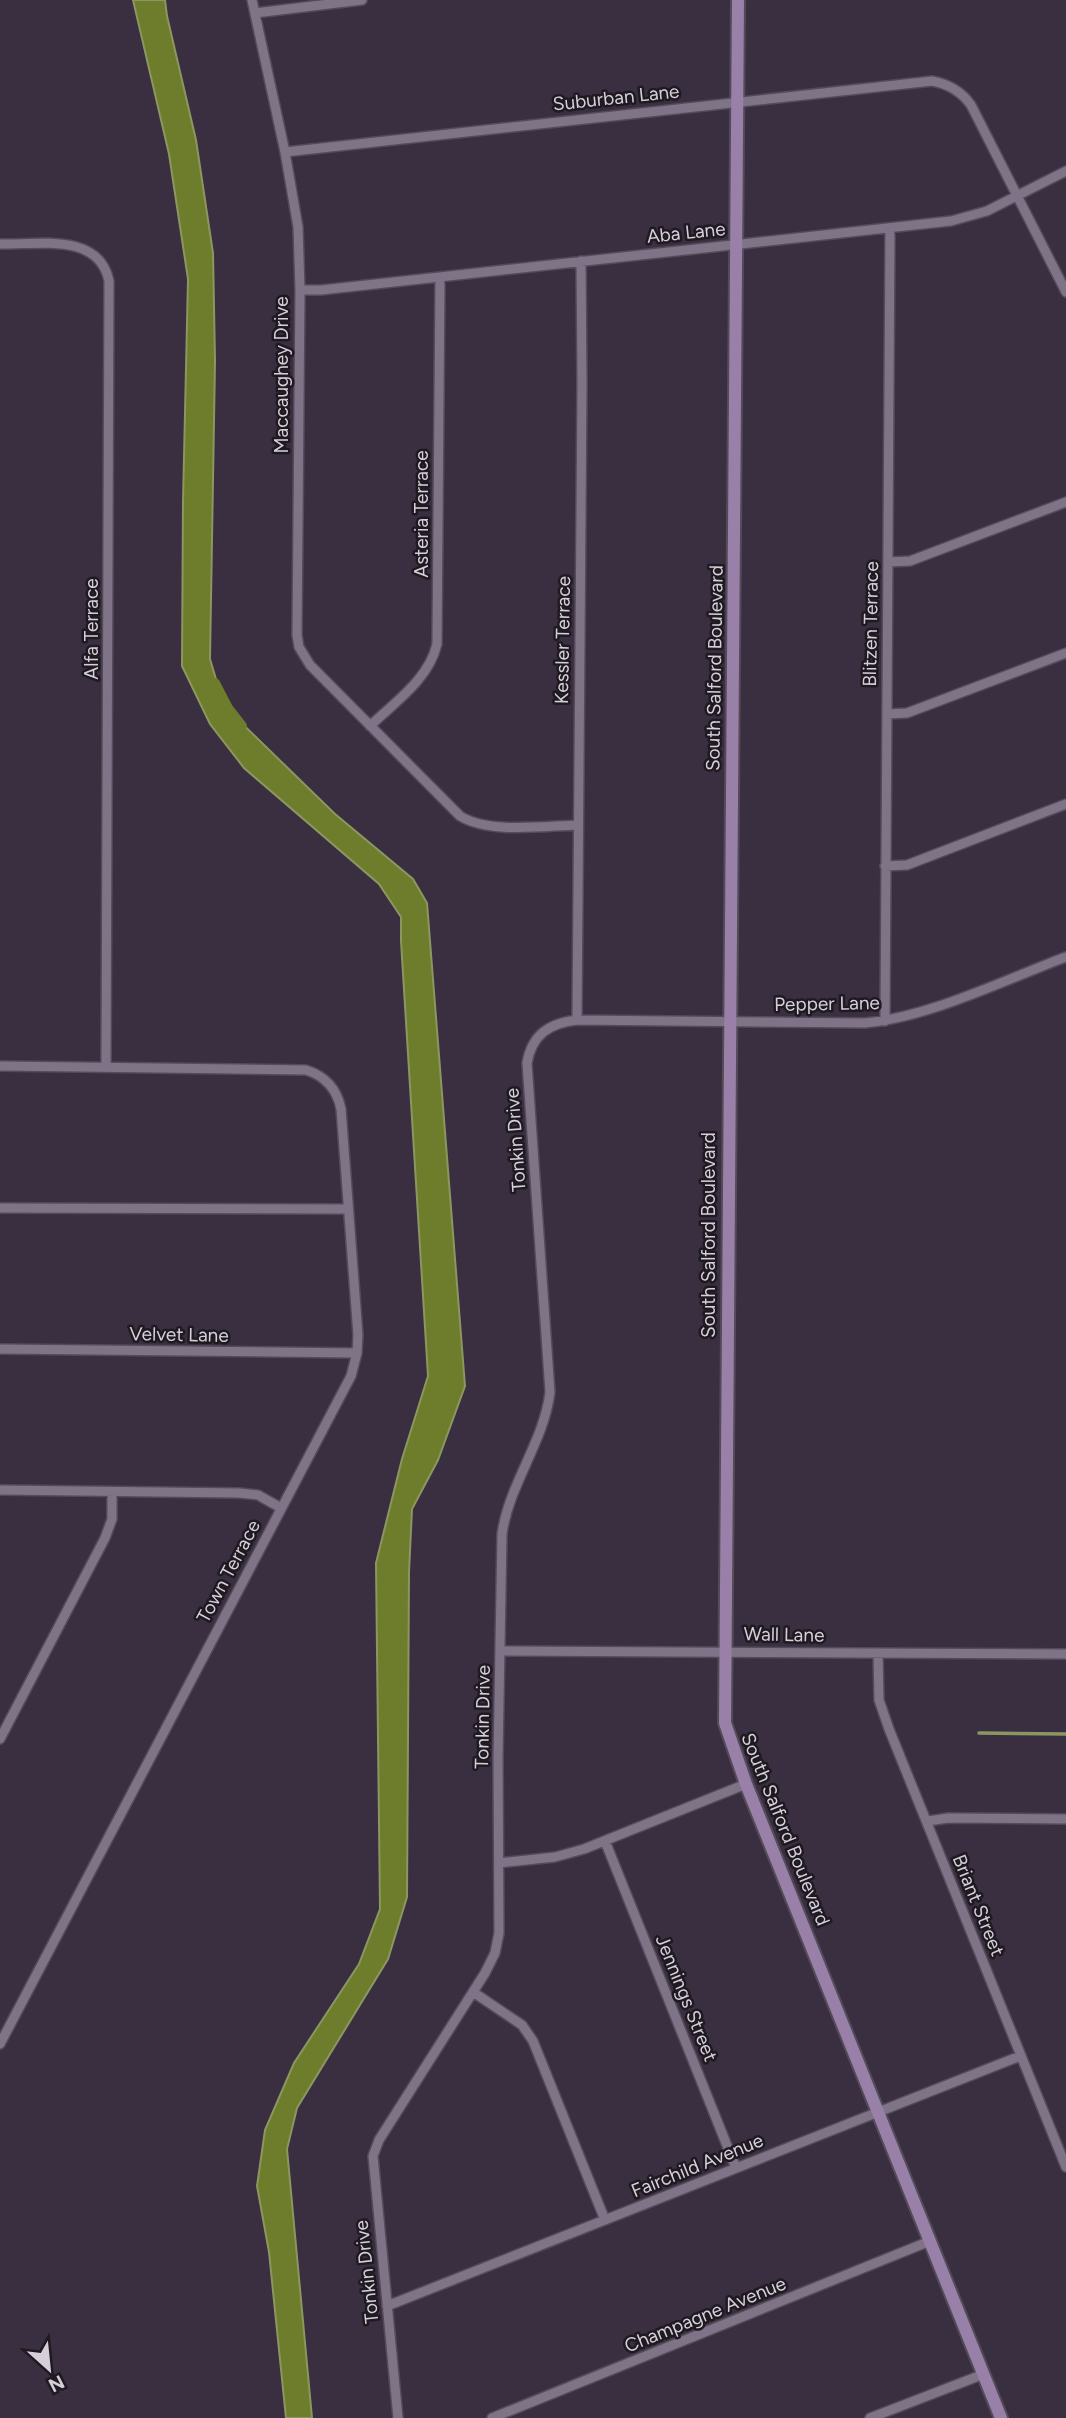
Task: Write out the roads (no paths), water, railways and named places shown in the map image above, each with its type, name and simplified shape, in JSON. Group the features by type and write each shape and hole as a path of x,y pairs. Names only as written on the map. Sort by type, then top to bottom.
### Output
{"street":[{"name":"Maccaughey Drive","path":"252,0 285,152 298,227 299,647 310,665 455,811 470,821 488,826 577,825"},
{"path":"255,13 362,0"},
{"name":"South Salford Boulevard","path":"738,0 725,1723 746,1784 1001,2418"},
{"name":"Suburban Lane","path":"285,152 932,81 950,86 971,105 1017,197"},
{"name":"Aba Lane","path":"300,290 321,290 966,218 1017,197 1066,171"},
{"path":"1017,197 1066,292"},
{"name":"Blitzen Terrace","path":"885,1021 890,228"},
{"name":"Alfa Terrace","path":"0,244 73,245 90,251 104,264 109,281 106,1067"},
{"name":"Kessler Terrace","path":"577,1020 581,261"},
{"name":"Asteria Terrace","path":"370,726 424,674 433,660 437,644 440,276"},
{"path":"888,562 910,561 1066,502"},
{"path":"887,714 907,713 1066,653"},
{"path":"885,866 907,864 1066,804"},
{"name":"Pepper Lane","path":"577,1020 885,1021 914,1015 1066,957"},
{"name":"Tonkin Drive","path":"398,2418 373,2167 374,2149 492,1961 498,1944 498,1757 503,1525 545,1420 550,1392 527,1063 532,1044 540,1034 556,1023 577,1020"},
{"path":"0,1066 106,1067"},
{"name":"Town Terrace","path":"0,2044 351,1376 357,1353 341,1109 340,1100 331,1086 322,1077 306,1070 106,1067"},
{"path":"0,1208 348,1209"},
{"name":"Velvet Lane","path":"0,1349 357,1353"},
{"path":"0,1490 239,1493 258,1495 281,1508"},
{"path":"0,1739 105,1538 112,1519 111,1492"},
{"name":"Wall Lane","path":"500,1651 725,1650 1066,1654"},
{"name":"Briant Street","path":"878,1653 879,1700 1066,2167"},
{"path":"499,1863 555,1857 746,1784"},
{"path":"928,1821 948,1818 1066,1819"},
{"name":"Jennings Street","path":"605,1840 736,2168"},
{"path":"473,1992 522,2025 533,2041 605,2220"},
{"name":"Fairchild Avenue","path":"387,2306 1020,2056"},
{"name":"Champagne Avenue","path":"492,2418 930,2241"},
{"path":"870,2418 984,2374"}],"waterway":[{"path":"215,683 228,708 242,726"},
{"path":"979,1733 1066,1734"}]}
